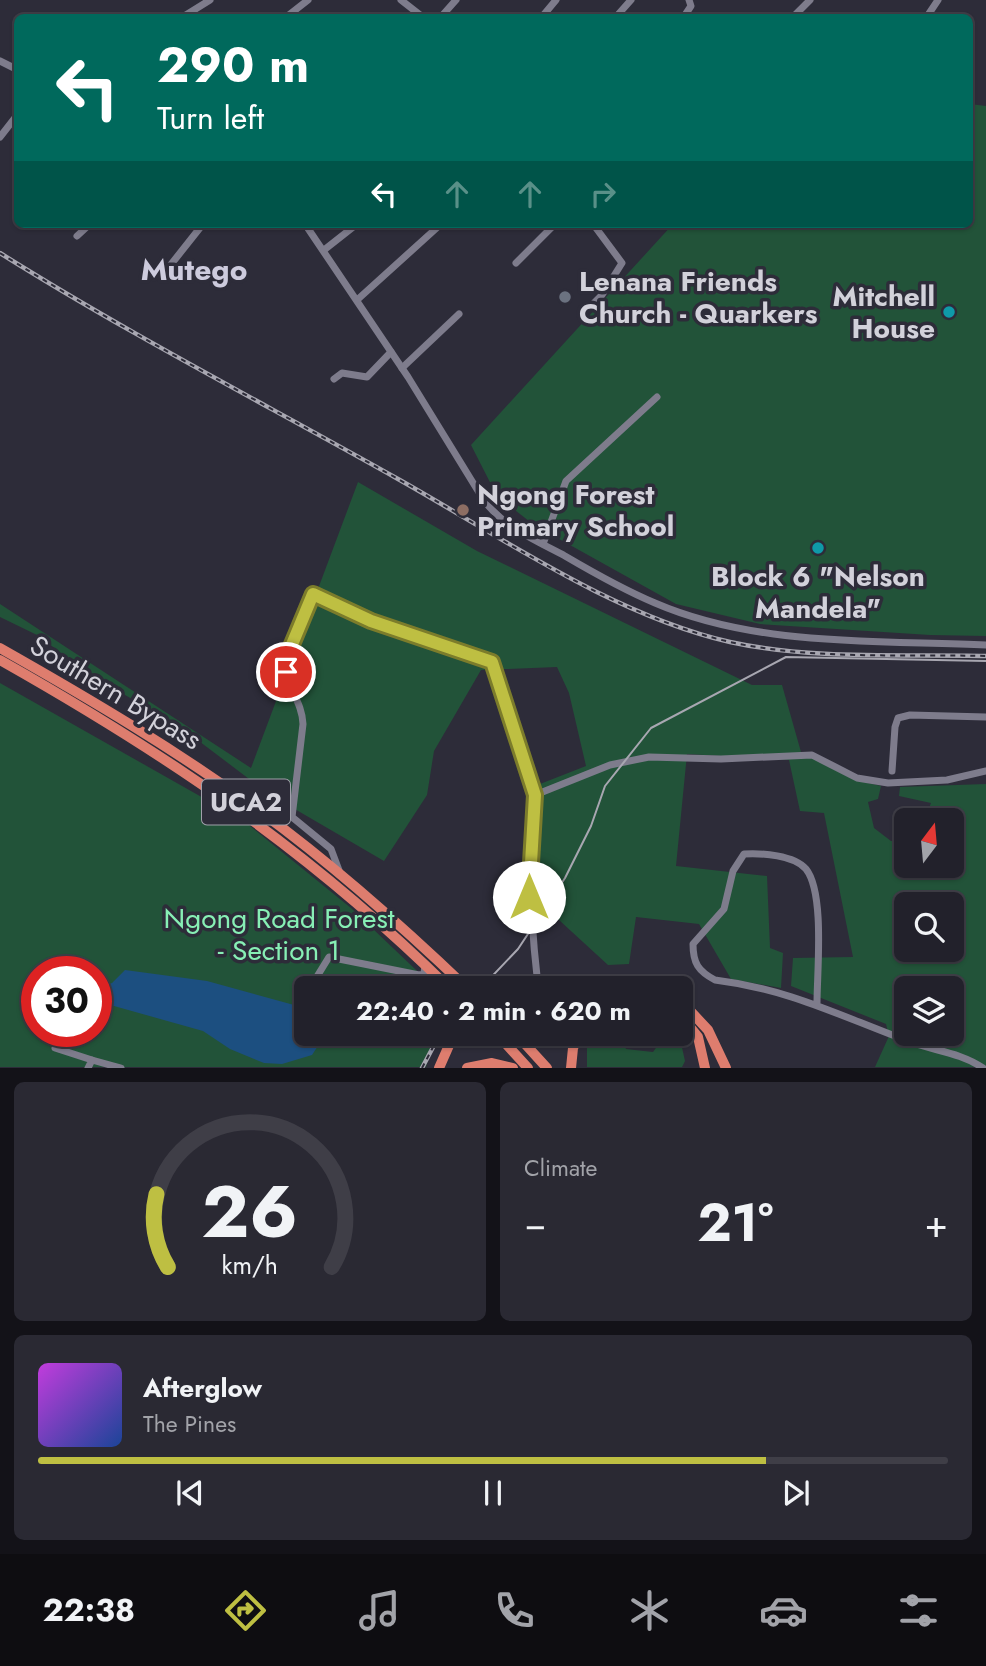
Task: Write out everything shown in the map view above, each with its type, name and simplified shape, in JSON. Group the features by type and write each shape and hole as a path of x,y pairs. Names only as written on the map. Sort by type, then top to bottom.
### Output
{"highway":[{"name":"Southern Bypass","path":"0,648 194,765 340,873 453,976"},
{"name":"Southern Bypass","path":"0,660 140,742 226,799 320,870 437,976"},
{"path":"693,1014 708,1030 726,1068"},
{"path":"693,1031 698,1037 705,1068"},
{"path":"439,1068 449,1046"},
{"path":"508,1046 527,1068"},
{"path":"527,1046 547,1068"},
{"path":"572,1068 574,1046"},
{"path":"467,1068 492,1063 513,1068"}],"street":[{"path":"188,14 211,0"},
{"path":"290,14 308,0"},
{"path":"401,0 419,14"},
{"path":"444,14 456,0"},
{"path":"544,14 556,0"},
{"path":"619,14 631,0"},
{"path":"796,14 810,0"},
{"path":"0,137 14,119"},
{"path":"77,236 86,228"},
{"path":"155,274 165,272 200,228"},
{"path":"308,228 402,368 492,512 543,544 655,604 735,627 801,636 986,645"},
{"path":"324,250 352,228"},
{"path":"357,300 437,228"},
{"path":"516,262 551,228"},
{"path":"590,306 602,295 622,263 596,228"},
{"path":"402,368 459,314"},
{"path":"334,379 342,373 367,377 391,352"},
{"path":"543,544 566,481 657,397"},
{"path":"340,873 331,849 292,817 301,757 303,711 290,684 286,664 313,594 371,621 492,662 535,795 529,897 537,976"},
{"path":"892,771 898,718 910,715 986,717"},
{"path":"535,795 610,765 649,757 721,759 813,755 857,778 888,783 947,780 986,771"},
{"path":"817,1003 817,941 811,878 796,862 744,854 733,871 729,899 724,909 692,944 693,961 701,973 715,980 784,993 817,1003 910,1042 966,1056 983,1068"},
{"path":"317,976 329,957 421,976 425,964"},
{"path":"55,1048 90,1064 121,1068"}],"green space":[{"path":"973,104 986,106 986,636 760,624 676,604 534,525 497,496 471,445 669,228 973,228"},
{"path":"358,482 477,551 752,685 782,685 801,752 855,780 881,786 878,799 868,802 874,828 894,841 894,878 964,878 964,808 929,808 931,803 899,796 900,787 986,784 986,1067 875,1067 889,1036 886,1024 791,986 793,958 853,957 824,813 800,811 789,760 687,754 676,866 767,876 770,948 783,953 781,988 731,979 699,924 636,917 629,964 608,965 535,898 534,840 540,784 586,766 569,693 557,667 481,670 434,751 427,795 384,861 269,794 179,726 92,676 37,635 0,617 0,604 251,768"},
{"name":"Ngong Road Forest - Section 1","path":"0,683 244,821 351,908 422,976 294,976 294,1046 432,1046 426,1067 0,1067"},
{"path":"587,1046 625,1046 626,1049 653,1052 657,1046 682,1046 685,1061 682,1067 587,1067"}],"water":[{"path":"125,970 207,981 294,1005 294,1046 318,1046 312,1055 282,1064 264,1063 230,1049 203,1031 112,1006 112,983"}],"tram line":[{"path":"492,976 518,949 565,878 591,826 605,786 651,728 786,657 986,661"}],"railway":[{"path":"0,253 148,340 518,549 601,594 644,613 686,630 761,648 825,654 986,656"},
{"path":"422,1068 434,1046"}],"place":[{"name":"Lenana Friends Church - Quarkers","path":"565,297"},
{"name":"Mitchell House","path":"949,312"},
{"name":"Ngong Forest Primary School","path":"463,510"},
{"name":"Block 6 \"Nelson Mandela\"","path":"818,548"}],"district":[{"name":"Mutego","path":"194,270"}],"route":[{"path":"286,672 288,654 313,594 371,621 449,650 492,662 535,795 529,855 529,897"}]}
